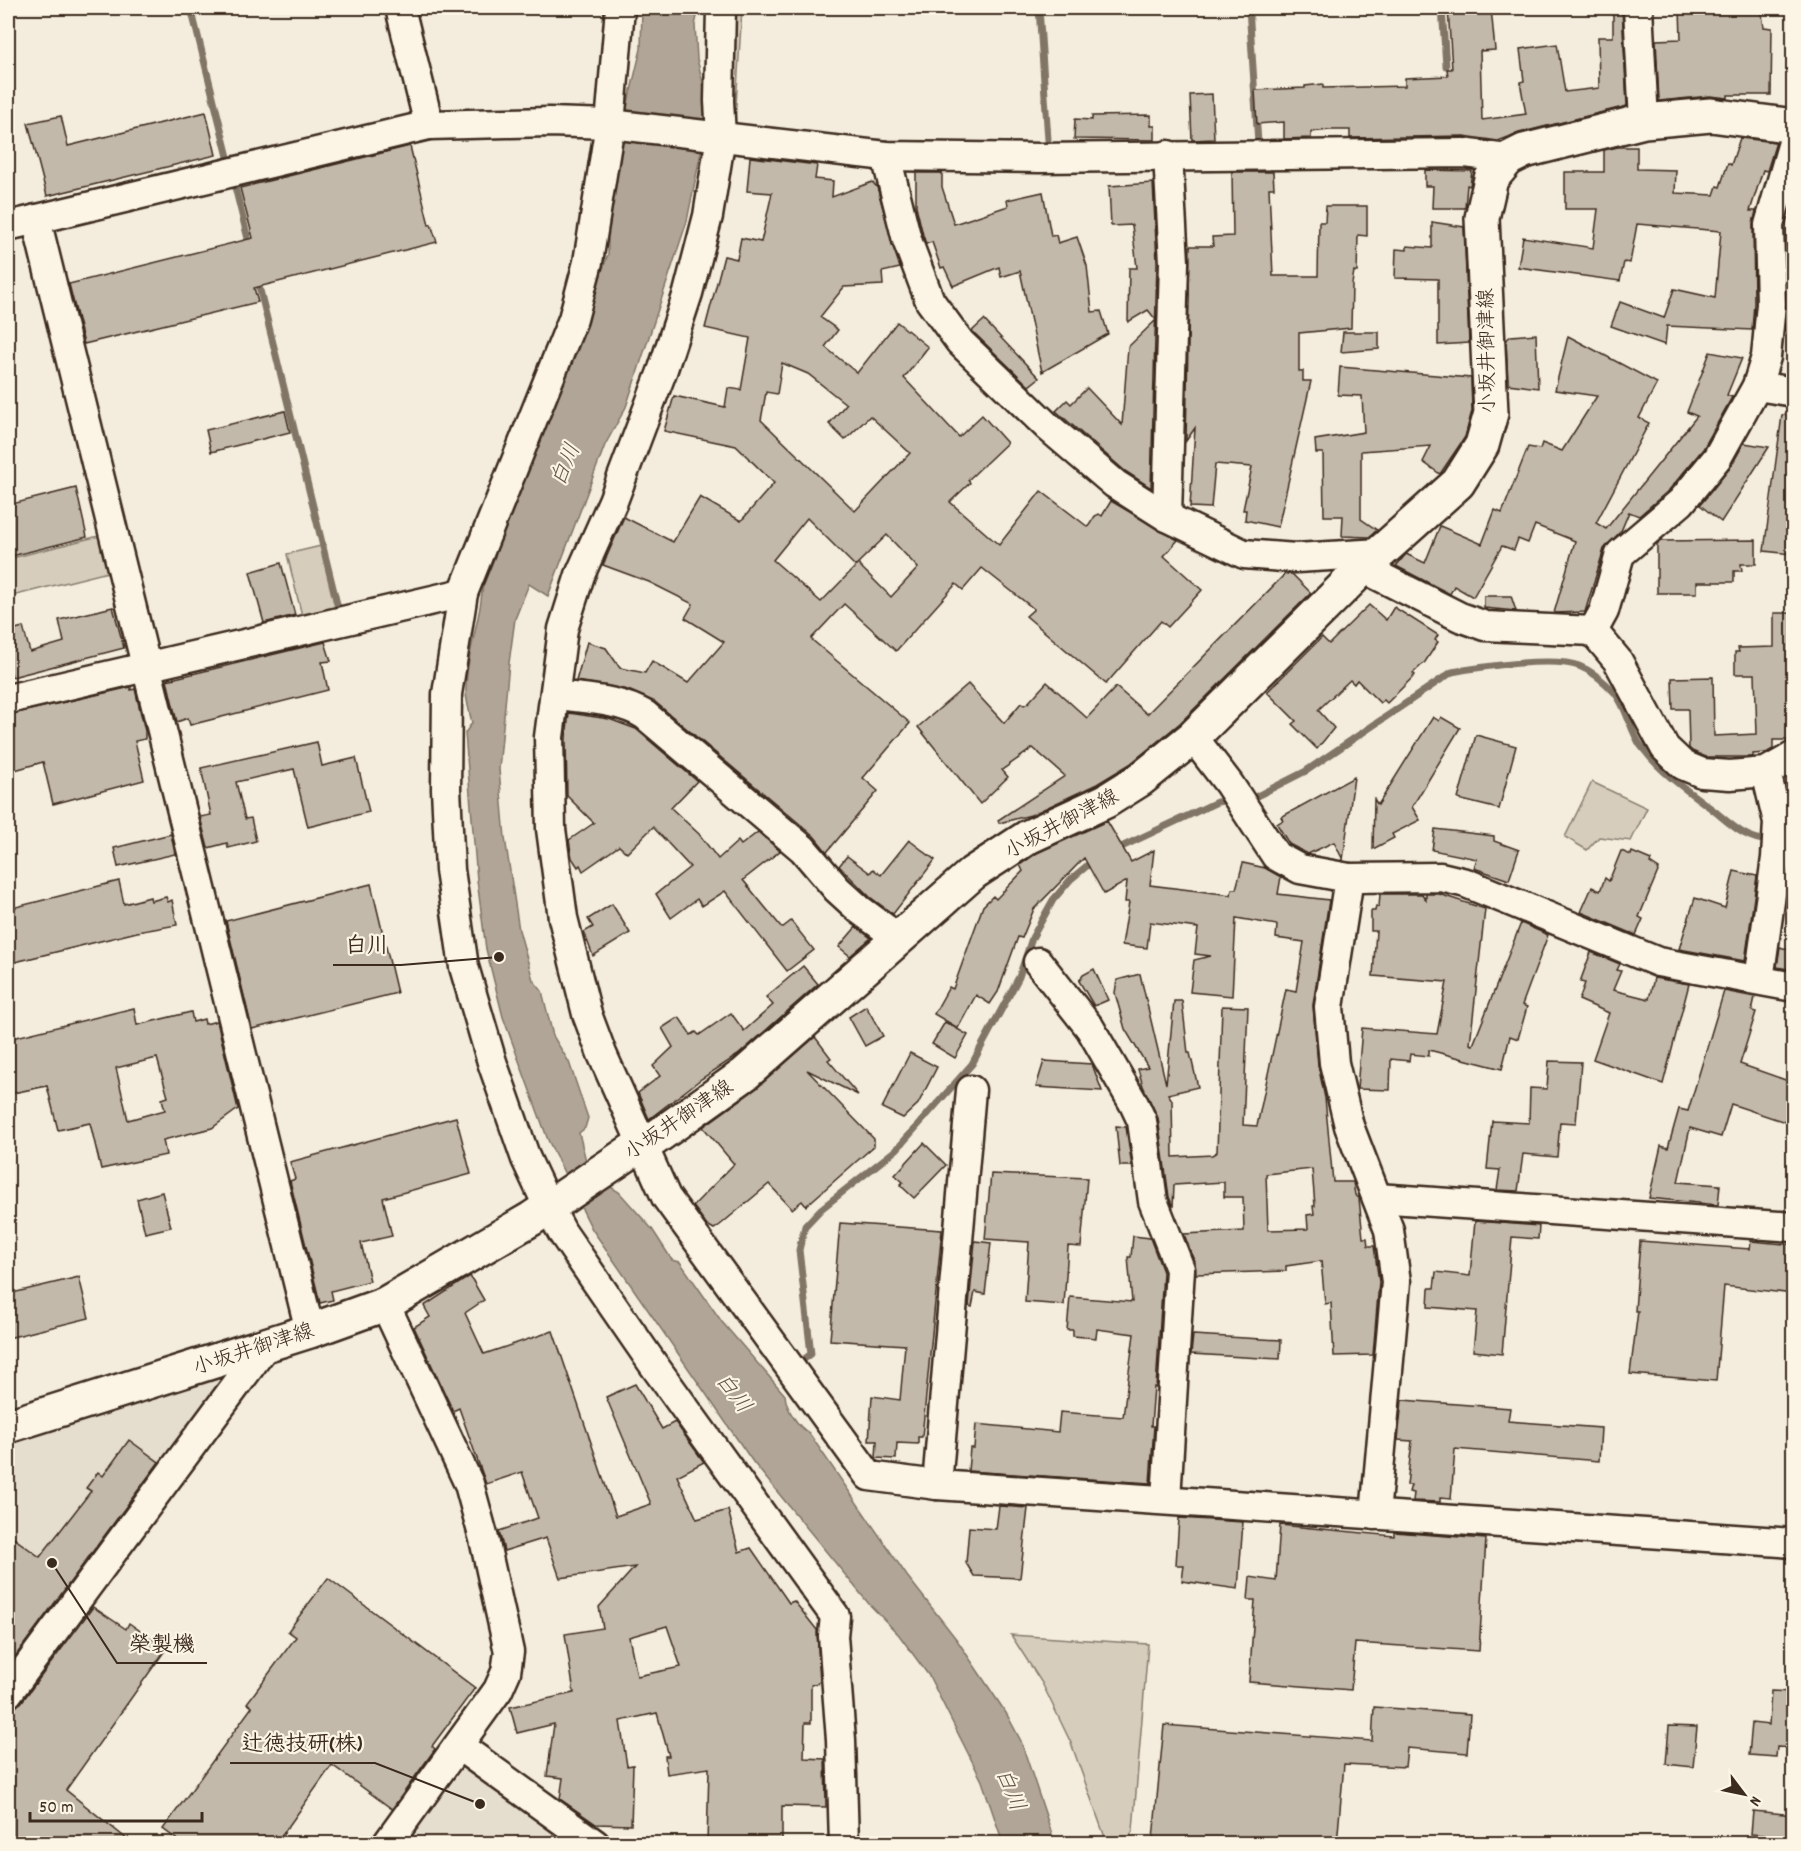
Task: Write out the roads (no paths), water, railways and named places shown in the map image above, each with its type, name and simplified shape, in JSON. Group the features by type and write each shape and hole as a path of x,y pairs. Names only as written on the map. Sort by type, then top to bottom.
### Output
{"main road":[{"path":"1508,159 1524,151 1644,122 1711,115 1794,126"},
{"name":"小坂井御津線","path":"8,1426 310,1331 385,1304 553,1203 745,1074 801,1028 898,938 973,873 1028,837 1106,801 1141,779 1193,737 1372,560 1458,483 1482,445 1491,413 1482,218 1491,179 1508,159"}],"street":[{"path":"400,8 429,125"},
{"path":"620,8 614,125 588,262 573,319 463,593 447,694 446,789 450,870 464,967 492,1062 526,1159 553,1203 562,1233 646,1354 835,1616 833,1636 841,1740 844,1844"},
{"path":"721,8 715,137 708,216 688,293 663,369 613,501 580,575 563,629 549,737 551,828 563,918 591,1024 638,1148 666,1197 869,1476 937,1485 1794,1543"},
{"path":"1638,8 1644,122"},
{"path":"8,226 429,125 549,122 614,125 886,156 1464,153 1508,159"},
{"path":"1593,631 1605,611 1620,554 1681,502 1717,458 1757,386 1766,357 1771,304 1769,225 1794,140"},
{"path":"1167,517 1174,262 1168,155"},
{"path":"886,156 907,240 930,301 960,342 1047,426 1115,484 1167,517 1244,554 1372,560 1460,617 1485,626 1593,631 1618,661 1665,748 1683,765 1711,774 1766,772 1794,756"},
{"path":"36,219 144,666 310,1331"},
{"path":"1757,386 1794,392"},
{"path":"8,699 463,593"},
{"path":"556,695 611,702 645,715 803,849 837,889 860,910 898,938"},
{"path":"1193,737 1229,784 1276,856 1300,869 1349,878 1441,877 1466,883 1658,962 1794,987"},
{"path":"1759,980 1776,858 1778,822 1766,772"},
{"path":"1349,878 1329,1007 1334,1063 1349,1126 1389,1230 1396,1282 1375,1515"},
{"path":"1038,962 1090,1029 1134,1104 1142,1122 1153,1201 1180,1269 1166,1499"},
{"path":"937,1485 971,1090"},
{"path":"1377,1197 1794,1227"},
{"path":"385,1304 469,1484 484,1539 509,1652 506,1672 498,1690 387,1844"},
{"path":"8,1693 266,1345"},
{"path":"459,1746 595,1844"}],"water":[{"path":"642,8 699,8 695,25 697,59 707,99 702,147 687,221 626,407 605,445 548,596 529,584 515,619 499,769 505,838 519,930 533,980 542,991 553,1036 569,1062 588,1118 585,1128 579,1133 586,1161 604,1183 619,1192 652,1229 672,1260 680,1262 722,1322 785,1395 793,1417 809,1433 907,1576 957,1640 1006,1713 1021,1741 1053,1837 1059,1843 1003,1843 982,1781 929,1676 899,1635 869,1604 753,1462 592,1229 548,1140 503,1017 486,949 477,880 465,733 472,723 466,695 467,676 481,603 483,573 565,375 608,254 608,240 601,214 641,49"}],"waterway":[{"path":"191,8 230,165"},
{"path":"1039,8 1048,140"},
{"path":"1249,8 1258,143"},
{"path":"1442,8 1446,66"},
{"path":"233,179 250,247"},
{"path":"257,278 338,608"},
{"path":"1245,798 1255,797 1306,771 1452,672 1517,663 1568,663 1589,671 1615,693 1623,705 1641,746 1683,788 1745,834 1770,841"},
{"path":"1115,850 1217,802 1231,800"},
{"path":"803,1360 811,1354 799,1250 805,1226 821,1209 897,1149 972,1064 1019,977 1032,938 1053,900 1071,879 1094,860"}],"place":[{"name":"白川","path":"499,957"},
{"name":"榮製機","path":"52,1563"},
{"name":"辻徳技研(株)","path":"480,1804"}]}
